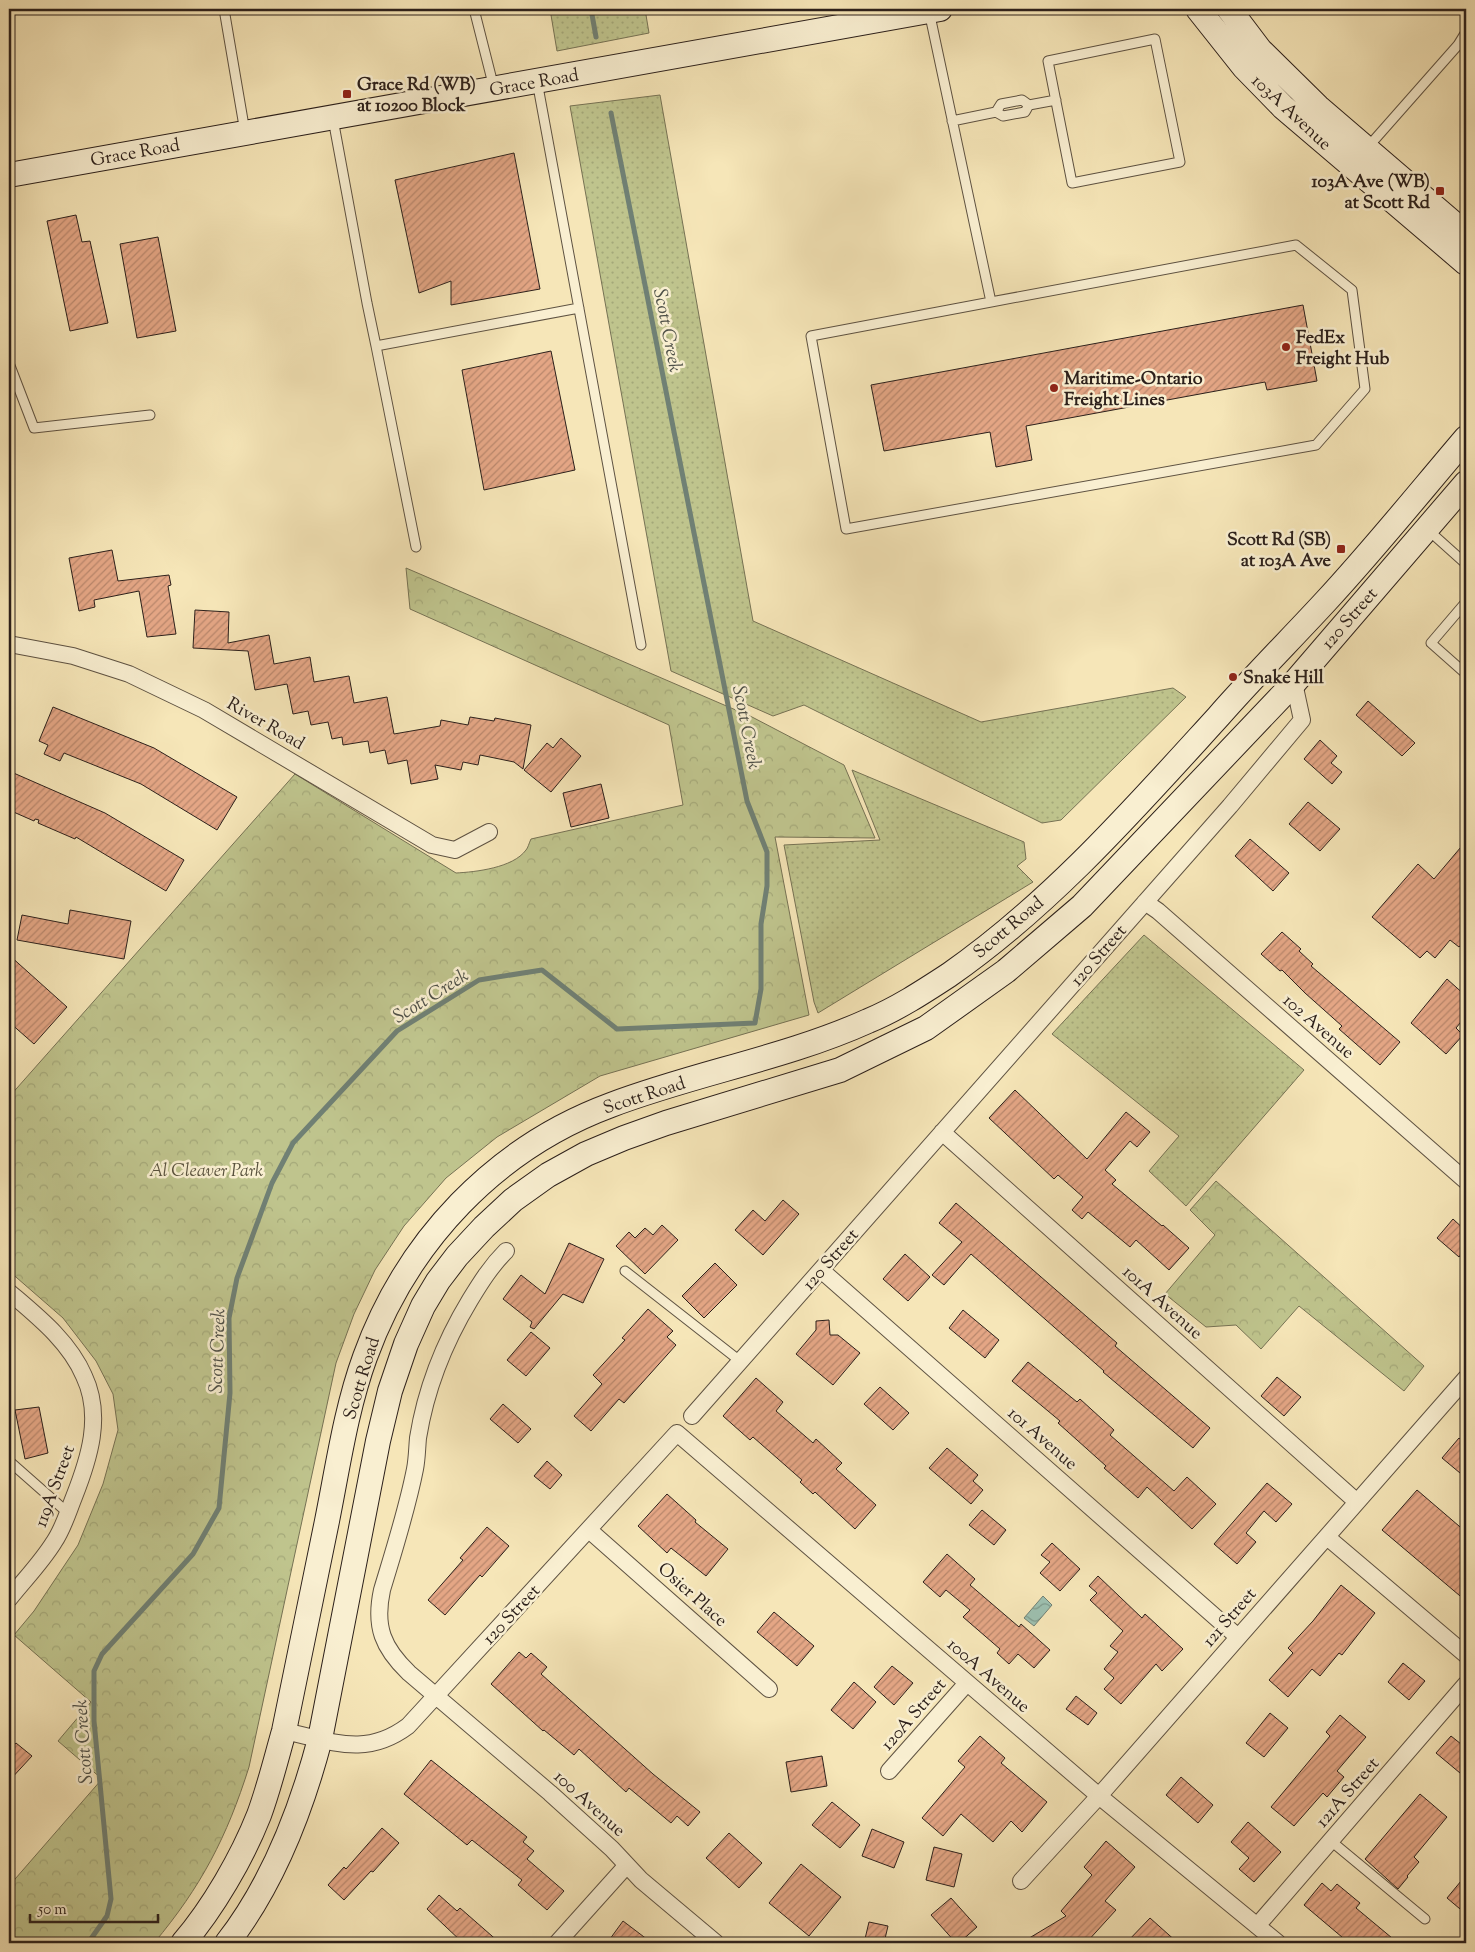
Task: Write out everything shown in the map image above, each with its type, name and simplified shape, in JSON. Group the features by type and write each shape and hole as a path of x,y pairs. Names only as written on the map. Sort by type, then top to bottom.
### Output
{"main road":[{"name":"103A Avenue","path":"1198,9 1244,67 1283,107 1359,157 1466,234"},
{"name":"103A Avenue","path":"1229,9 1260,50 1318,108 1359,157 1466,263"},
{"path":"1251,9 1250,19 1260,50"},
{"name":"Grace Road","path":"9,172 494,89 935,10"},
{"name":"120 Street","path":"1271,658 1328,599 1466,438"},
{"name":"120 Street","path":"1294,683 1466,484"},
{"name":"Scott Road","path":"284,1731 344,1436 364,1358 376,1329 413,1261 446,1217 479,1183 505,1162 586,1115 656,1090 826,1038 869,1021 910,1001 984,949 1086,857 1164,776 1271,658"},
{"name":"Scott Road","path":"320,1739 378,1441 390,1391 406,1344 423,1306 438,1281 484,1227 513,1200 548,1175 586,1154 666,1123 840,1070 926,1028 966,1002 1006,971 1082,906 1294,683"},
{"path":"183,1943 218,1893 239,1857 258,1815 284,1731"},
{"path":"227,1943 254,1903 272,1869 308,1783 320,1739"}],"street":[{"name":"River Road","path":"9,644 72,656 129,674 204,710 432,844 455,850 488,832"},
{"name":"120 Street","path":"692,1416 1145,902 1302,720 1294,683"},
{"name":"102 Avenue","path":"1145,902 1158,911 1466,1181"},
{"name":"101A Avenue","path":"942,1132 1357,1502"},
{"path":"436,1695 396,1660 387,1646 381,1632 379,1605 416,1467 418,1438 439,1359 481,1281 506,1251"},
{"name":"101 Avenue","path":"821,1270 1238,1637"},
{"name":"119A Street","path":"9,1292 55,1334 78,1364 91,1394 92,1430 87,1461 68,1513 54,1543 9,1599"},
{"name":"121 Street","path":"1021,1881 1099,1796 1465,1381"},
{"name":"120 Street","path":"284,1731 349,1745 368,1745 382,1742 408,1726 677,1433"},
{"name":"100A Avenue","path":"677,1433 1099,1796 1278,1943"},
{"name":"Osier Place","path":"589,1530 769,1689"},
{"path":"1327,1537 1466,1655"},
{"name":"120A Street","path":"889,1771 967,1683"},
{"name":"121A Street","path":"1257,1926 1466,1684"},
{"name":"100 Avenue","path":"436,1695 550,1793 612,1849 641,1880 716,1943"},
{"path":"557,1943 627,1865"}],"lane":[{"path":"224,9 245,132"},
{"path":"476,9 494,89"},
{"path":"935,10 952,121 991,302"},
{"path":"1359,157 1458,45 1466,32"},
{"path":"1155,39 1180,162 1072,183 1056,100 1048,61 1155,39"},
{"path":"537,81 641,646"},
{"path":"952,121 996,112 1003,116 1025,112 1029,105 1056,100"},
{"path":"333,117 367,303 416,547"},
{"path":"1296,245 1352,290 1365,389 1316,445 846,529 811,336 991,302 1296,245"},
{"path":"376,346 579,308"},
{"path":"9,362 34,428 150,415"},
{"path":"1427,529 1466,564"},
{"path":"1466,602 1430,642 1466,674"},
{"path":"625,1271 740,1361"},
{"path":"9,1461 68,1513"},
{"path":"1331,1840 1425,1919"}],"green space":[{"path":"550,9 645,9 649,33 557,51"},
{"path":"660,95 753,621 981,722 1173,688 1186,697 1061,820 1042,823 804,705 773,716 671,671 570,106"},
{"name":"Al Cleaver Park","path":"406,568 752,717 844,765 875,838 775,837 809,1015 600,1076 497,1137 446,1178 404,1226 375,1270 354,1314 336,1363 249,1767 222,1839 211,1860 186,1902 154,1943 13,1943 9,1939 9,1886 102,1779 58,1741 91,1702 14,1635 34,1611 78,1545 103,1484 118,1430 113,1394 96,1361 63,1318 9,1271 9,1097 295,774 456,873 493,868 512,861 526,850 531,839 683,805 669,725 410,609"},
{"path":"852,770 1024,842 1026,859 1017,866 1033,882 818,1013 814,1002 784,845 880,840"},
{"path":"1144,935 1304,1070 1186,1206 1149,1171 1179,1136 1052,1034"},
{"path":"1216,1181 1424,1366 1404,1391 1299,1306 1261,1349 1236,1325 1206,1327 1165,1294 1215,1235 1190,1210"}],"water":[{"path":"1043,1596 1052,1605 1034,1626 1024,1618"}],"building":[{"path":"514,153 540,289 451,305 451,281 419,293 395,180"},
{"path":"76,215 82,242 90,241 108,323 70,331 47,221"},
{"path":"158,237 176,331 137,338 120,244"},
{"name":"Maritime-Ontario Freight Lines","path":"1303,305 1317,381 1267,390 1265,382 1026,426 1032,460 996,467 990,432 884,451 871,385"},
{"path":"551,351 575,470 484,490 462,370"},
{"path":"112,550 118,581 169,575 171,585 168,586 176,634 147,637 139,591 94,600 95,607 79,611 69,558"},
{"path":"195,610 229,612 228,643 269,635 274,664 310,657 314,682 349,676 354,703 387,697 394,734 440,726 441,720 468,725 470,717 494,721 495,718 531,725 523,769 514,762 480,755 478,765 463,762 461,770 435,765 438,779 411,784 407,760 388,764 385,750 370,753 368,741 343,745 342,737 332,739 328,722 311,725 308,711 293,714 287,684 255,690 248,651 193,648"},
{"path":"1368,701 1415,743 1402,756 1356,715"},
{"path":"53,707 154,748 237,797 217,830 141,784 64,753 60,761 44,754 48,745 39,741"},
{"path":"561,738 581,756 551,792 524,770 547,743 553,748"},
{"path":"1320,740 1337,756 1331,763 1342,772 1332,784 1304,759"},
{"path":"9,771 105,813 184,860 166,891 76,837 75,839 38,823 39,820 35,819 34,821 9,810"},
{"path":"601,784 609,818 571,827 563,793"},
{"path":"1308,802 1340,829 1320,851 1289,824"},
{"path":"1250,839 1289,873 1273,891 1235,856"},
{"path":"1466,841 1466,939 1459,947 1450,940 1435,958 1427,951 1420,958 1372,917 1418,864 1434,879"},
{"path":"70,910 131,921 124,959 17,940 22,915 68,924"},
{"path":"1282,932 1301,949 1299,951 1313,964 1311,966 1400,1042 1380,1065 1339,1029 1342,1026 1282,970 1280,971 1261,954"},
{"path":"9,955 67,1007 34,1044 9,1022"},
{"path":"1447,979 1466,996 1466,1016 1456,1028 1463,1035 1446,1054 1411,1023"},
{"path":"1015,1090 1087,1159 1126,1112 1150,1132 1137,1147 1130,1141 1105,1170 1116,1180 1112,1184 1189,1248 1169,1270 1136,1240 1130,1247 1088,1212 1082,1219 1072,1210 1083,1197 1058,1175 1054,1179 989,1118"},
{"path":"783,1200 799,1214 763,1255 735,1230 753,1210 765,1221"},
{"path":"956,1203 1117,1343 1115,1346 1210,1428 1193,1448 1103,1372 971,1254 944,1285 932,1275 962,1242 939,1223"},
{"path":"1453,1219 1466,1231 1466,1248 1459,1257 1437,1238"},
{"path":"662,1225 678,1240 645,1274 616,1246 629,1232 635,1238 645,1228 653,1235"},
{"path":"569,1243 604,1259 583,1303 563,1294 534,1329 530,1327 532,1322 503,1299 521,1275 545,1294"},
{"path":"905,1254 930,1277 908,1301 883,1279"},
{"path":"715,1263 737,1285 704,1318 682,1296"},
{"path":"648,1309 673,1331 667,1337 676,1345 624,1403 619,1399 591,1431 574,1416 602,1384 593,1375 625,1340 622,1338"},
{"path":"963,1310 999,1340 985,1358 949,1328"},
{"path":"829,1320 830,1335 838,1335 860,1353 833,1385 796,1354 816,1330 816,1321"},
{"path":"531,1332 550,1348 526,1376 507,1360"},
{"path":"1028,1362 1077,1402 1080,1399 1114,1430 1110,1435 1174,1491 1187,1477 1216,1504 1192,1529 1147,1487 1138,1498 1058,1423 1060,1421 1012,1381"},
{"path":"1277,1377 1301,1397 1284,1416 1261,1396"},
{"path":"756,1378 783,1402 776,1411 813,1443 816,1439 842,1463 836,1469 876,1505 855,1529 815,1492 813,1494 800,1482 802,1480 753,1437 750,1440 723,1416"},
{"path":"880,1387 909,1413 893,1430 864,1404"},
{"path":"503,1404 531,1429 518,1443 490,1419"},
{"path":"39,1407 48,1453 25,1459 15,1410"},
{"path":"1459,1438 1466,1444 1466,1478 1442,1458"},
{"path":"947,1448 978,1475 973,1481 983,1490 971,1504 929,1468"},
{"path":"547,1461 562,1475 550,1489 534,1476"},
{"path":"1267,1483 1292,1504 1276,1522 1264,1511 1246,1533 1256,1542 1237,1564 1214,1544"},
{"path":"1417,1490 1466,1532 1466,1601 1382,1530"},
{"path":"667,1494 696,1520 695,1522 728,1549 706,1576 671,1548 667,1553 638,1526"},
{"path":"982,1510 1006,1530 994,1545 969,1525"},
{"path":"487,1527 509,1546 482,1577 480,1575 445,1615 428,1600 463,1560 460,1558"},
{"path":"1052,1543 1080,1569 1060,1591 1040,1573 1050,1562 1041,1555"},
{"path":"947,1554 975,1579 970,1585 1019,1627 1021,1624 1050,1650 1034,1668 1018,1654 1009,1664 997,1653 1000,1649 963,1617 970,1610 946,1590 940,1597 923,1582"},
{"path":"1098,1576 1142,1618 1145,1614 1183,1649 1162,1671 1156,1664 1121,1704 1104,1689 1114,1678 1104,1669 1118,1652 1110,1646 1123,1631 1090,1600 1097,1593 1089,1586"},
{"path":"1341,1585 1375,1613 1342,1655 1339,1653 1320,1676 1312,1669 1288,1697 1269,1680 1293,1653 1288,1648 1313,1621"},
{"path":"774,1612 814,1646 797,1666 757,1632"},
{"path":"519,1652 526,1658 531,1653 547,1667 541,1674 653,1774 700,1812 688,1826 677,1816 671,1823 629,1788 626,1792 579,1749 574,1755 543,1731 491,1684"},
{"path":"1403,1663 1425,1681 1409,1700 1388,1682"},
{"path":"892,1666 913,1683 894,1705 874,1687"},
{"path":"854,1682 876,1702 853,1729 831,1710"},
{"path":"1076,1696 1097,1713 1088,1725 1066,1709"},
{"path":"1270,1713 1288,1728 1264,1757 1246,1743"},
{"path":"1340,1715 1366,1737 1337,1771 1344,1777 1327,1797 1323,1793 1294,1826 1271,1807 1330,1736 1326,1732"},
{"path":"980,1736 1005,1758 1001,1763 1047,1802 1022,1832 1011,1821 993,1842 961,1814 943,1836 922,1818 965,1767 958,1761"},
{"path":"1451,1736 1466,1748 1466,1778 1436,1753"},
{"path":"16,1743 32,1756 9,1781 9,1751"},
{"path":"822,1756 827,1786 791,1792 786,1762"},
{"path":"431,1760 527,1837 523,1842 534,1851 527,1859 564,1891 547,1910 518,1885 522,1880 472,1840 467,1845 404,1794"},
{"path":"1181,1777 1213,1805 1198,1823 1166,1795"},
{"path":"1420,1794 1447,1817 1414,1857 1419,1862 1398,1889 1365,1859"},
{"path":"832,1802 860,1825 840,1848 812,1825"},
{"path":"1248,1822 1281,1852 1254,1882 1239,1869 1249,1858 1231,1842"},
{"path":"382,1828 399,1843 344,1900 328,1885 344,1867 346,1869"},
{"path":"872,1829 904,1842 894,1868 862,1856"},
{"path":"729,1833 762,1863 739,1888 706,1858"},
{"path":"1106,1841 1135,1867 1105,1901 1116,1910 1086,1943 1021,1943 1066,1916 1061,1911 1092,1875 1084,1867"},
{"path":"934,1847 962,1854 954,1887 926,1880"},
{"path":"801,1864 841,1897 809,1936 769,1903"},
{"path":"1466,1875 1466,1914 1447,1898"},
{"path":"1322,1883 1331,1891 1337,1884 1360,1903 1356,1908 1398,1943 1349,1943 1304,1905"},
{"path":"439,1895 457,1911 460,1908 500,1943 463,1943 427,1909"},
{"path":"951,1898 977,1927 959,1943 956,1943 931,1915"},
{"path":"1150,1918 1178,1943 1126,1943"},
{"path":"623,1921 652,1943 607,1943"},
{"path":"869,1922 888,1926 884,1943 864,1943"}],"waterway":[{"name":"Scott Creek","path":"591,9 596,37"},
{"name":"Scott Creek","path":"88,1943 107,1916 111,1899 94,1721 94,1671 102,1654 193,1554 219,1508 230,1393 229,1318 237,1278 272,1183 293,1143 397,1031 479,980 542,970 617,1029 755,1023 761,989 761,924 767,886 767,852 747,801 611,113"}],"place":[{"name":"Grace Rd (WB) at 10200 Block","path":"347,94"},
{"name":"103A Ave (WB) at Scott Rd","path":"1440,191"},
{"name":"FedEx Freight Hub","path":"1286,347"},
{"name":"Maritime-Ontario Freight Lines","path":"1054,388"},
{"name":"Scott Rd (SB) at 103A Ave","path":"1341,549"},
{"name":"Snake Hill","path":"1233,677"}]}
